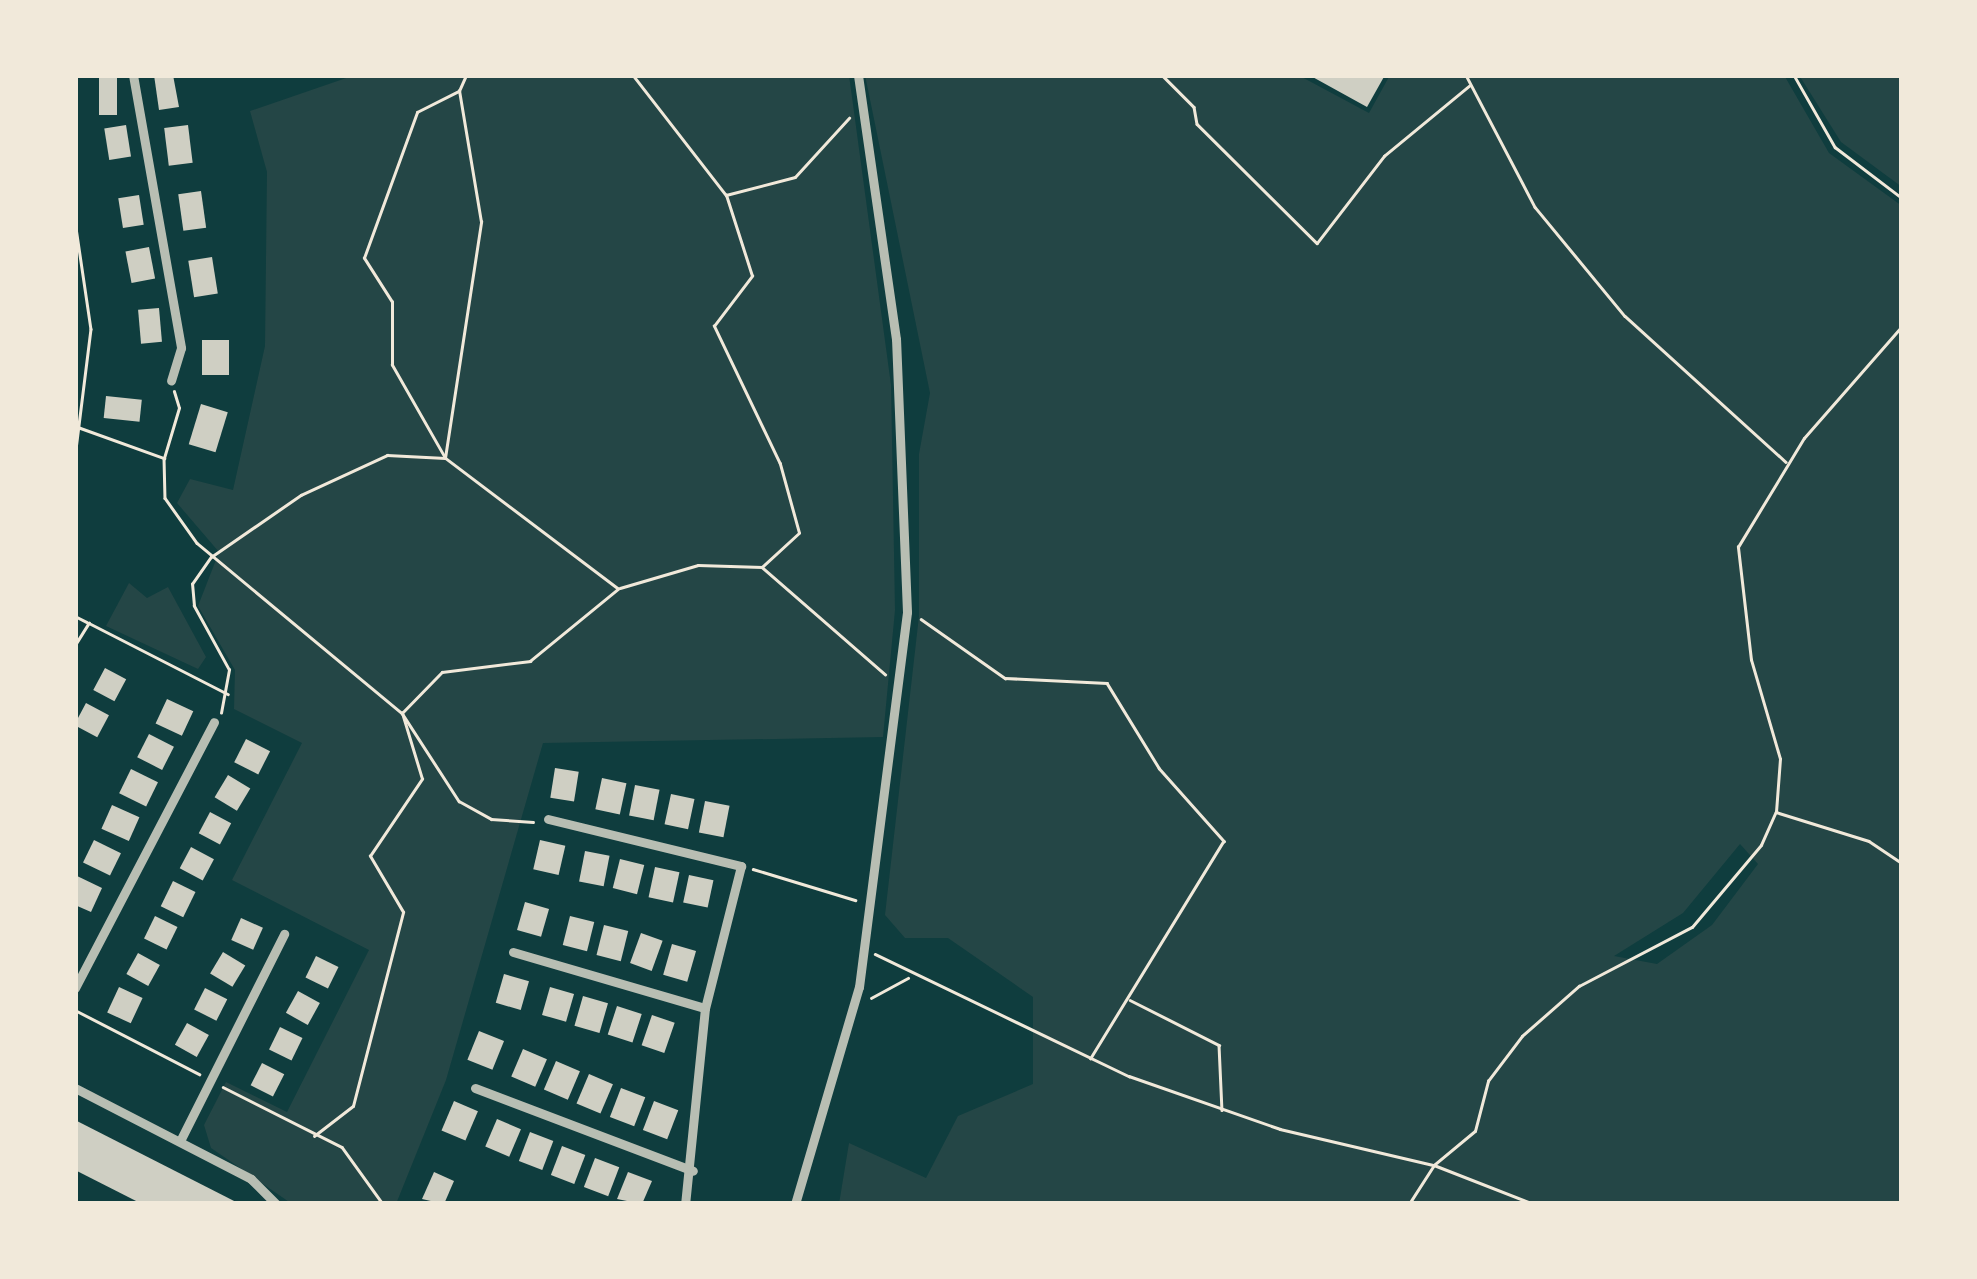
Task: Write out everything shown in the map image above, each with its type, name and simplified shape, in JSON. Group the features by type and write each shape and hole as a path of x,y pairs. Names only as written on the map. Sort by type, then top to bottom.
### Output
{"street":[{"path":"133,75 181,348 171,380"},
{"path":"795,1204 853,1008 865,947 907,612 896,340 858,75"},
{"path":"75,988 214,722"},
{"path":"548,820 742,866 705,1008 693,1171 686,1204"},
{"path":"180,1141 284,934"},
{"path":"513,952 705,1008"},
{"path":"75,1088 180,1141 276,1204"},
{"path":"475,1088 693,1171"}],"path":[{"path":"445,458 481,222 459,90 466,75"},
{"path":"633,75 726,194 752,276 714,326 780,464 799,533 762,567"},
{"path":"1162,75 1194,107 1197,124 1317,243 1384,156 1470,85"},
{"path":"1466,75 1535,207 1625,316 1787,463"},
{"path":"1794,75 1835,147 1902,198"},
{"path":"459,90 417,112 364,258 392,302 392,365 445,458 618,589"},
{"path":"726,194 795,178 864,102"},
{"path":"75,221 91,329 84,432 75,458"},
{"path":"1409,1204 1434,1165 1475,1131 1488,1081 1522,1036 1580,986 1692,927 1761,845 1776,812 1780,759 1751,660 1738,547 1787,463 1902,326"},
{"path":"171,380 179,408 164,458 165,498 211,557 402,713 459,802 491,819 548,820"},
{"path":"75,426 164,458"},
{"path":"214,722 229,695 229,670 194,606 192,584 211,557 301,495 387,456 445,458"},
{"path":"402,713 442,672 530,661 618,589 698,565 762,567 898,685"},
{"path":"907,612 1004,678 1107,684 1159,768 1224,841 1090,1060"},
{"path":"75,616 229,695"},
{"path":"75,645 89,623"},
{"path":"314,1136 353,1106 403,912 370,856 422,779 402,713"},
{"path":"1776,812 1870,841 1902,863"},
{"path":"742,866 870,906"},
{"path":"865,947 910,978 1090,1060 1222,1110 1434,1165 1534,1204"},
{"path":"853,1008 910,978"},
{"path":"1128,1000 1219,1045 1222,1110"},
{"path":"75,1010 342,1147 383,1204"}],"shaded area":[{"path":"355,75 849,75 891,385 895,610 883,737 543,743 446,1080 396,1204 292,1204 211,1148 204,1125 226,1082 287,1112 369,950 232,880 302,743 234,709 235,670 198,606 219,552 177,503 190,479 233,490 265,346 267,172 250,111"},
{"path":"865,75 1298,75 1369,113 1390,75 1784,75 1829,153 1902,206 1902,1204 839,1204 849,1143 926,1178 958,1116 1033,1084 1033,997 948,938 905,938 885,915 919,616 919,454 930,393","holes":["1740,844 1758,864 1712,925 1657,964 1614,956 1683,913"]},
{"path":"1799,75 1902,75 1902,187 1841,142"},
{"path":"129,583 147,598 168,587 206,657 198,669 106,626"}],"building":[{"path":"99,75 117,75 117,115 99,115"},
{"path":"154,75 173,75 179,107 159,110"},
{"path":"1309,75 1385,75 1367,107"},
{"path":"126,125 131,157 109,160 104,128"},
{"path":"188,125 193,163 169,166 164,128"},
{"path":"201,191 206,228 183,231 178,194"},
{"path":"139,195 144,225 123,228 118,198"},
{"path":"149,247 155,278 132,283 125,252"},
{"path":"212,257 218,294 194,297 188,261"},
{"path":"159,308 162,342 141,344 138,310"},
{"path":"202,340 229,340 229,375 202,375"},
{"path":"106,396 142,400 140,422 104,418"},
{"path":"201,404 228,412 215,452 189,444"},
{"path":"105,668 126,679 114,701 93,690"},
{"path":"167,699 193,711 182,736 156,723"},
{"path":"86,703 109,715 97,737 75,725"},
{"path":"149,734 174,747 162,770 137,757"},
{"path":"246,739 270,751 258,774 234,762"},
{"path":"555,768 579,772 574,801 550,798"},
{"path":"131,769 158,782 146,806 119,793"},
{"path":"228,775 250,788 237,811 215,797"},
{"path":"602,778 626,783 620,814 595,809"},
{"path":"635,785 660,790 654,820 629,815"},
{"path":"671,794 694,799 688,829 665,824"},
{"path":"705,801 730,806 723,837 699,832"},
{"path":"112,805 139,817 129,841 101,829"},
{"path":"210,812 231,823 220,844 199,833"},
{"path":"94,840 121,853 110,876 83,862"},
{"path":"540,840 565,846 559,875 533,869"},
{"path":"191,847 214,859 203,880 180,868"},
{"path":"585,851 610,856 604,886 579,881"},
{"path":"620,859 644,865 637,894 613,888"},
{"path":"655,867 679,872 673,903 649,897"},
{"path":"75,875 102,888 91,912 75,905"},
{"path":"689,875 713,880 708,908 683,902"},
{"path":"173,881 195,892 183,917 161,906"},
{"path":"525,902 549,909 541,937 517,930"},
{"path":"155,916 177,927 167,949 144,938"},
{"path":"570,916 594,922 587,951 563,945"},
{"path":"241,918 263,928 253,950 231,940"},
{"path":"604,925 628,931 621,961 597,955"},
{"path":"641,933 663,941 652,971 630,963"},
{"path":"672,944 696,951 687,982 663,975"},
{"path":"223,952 245,965 232,987 210,973"},
{"path":"138,953 160,965 148,986 126,974"},
{"path":"316,956 338,967 328,989 305,978"},
{"path":"504,974 529,981 521,1010 496,1003"},
{"path":"119,987 143,998 131,1023 107,1012"},
{"path":"550,987 574,994 566,1022 542,1015"},
{"path":"205,988 227,999 216,1021 194,1009"},
{"path":"298,991 320,1003 308,1025 286,1013"},
{"path":"583,996 608,1003 599,1033 574,1026"},
{"path":"617,1006 642,1014 632,1043 608,1035"},
{"path":"652,1015 675,1023 664,1053 642,1045"},
{"path":"187,1023 209,1035 197,1057 175,1045"},
{"path":"280,1027 302,1038 292,1060 269,1049"},
{"path":"479,1031 504,1041 492,1070 467,1060"},
{"path":"523,1049 547,1059 535,1087 511,1077"},
{"path":"556,1061 580,1071 568,1100 544,1090"},
{"path":"262,1063 284,1074 273,1097 251,1085"},
{"path":"589,1074 613,1084 600,1114 576,1103"},
{"path":"621,1088 645,1097 634,1126 610,1117"},
{"path":"454,1101 478,1111 465,1141 441,1130"},
{"path":"654,1101 678,1110 667,1139 643,1130"},
{"path":"497,1119 521,1129 509,1157 485,1147"},
{"path":"75,1120 240,1204 142,1204 75,1170"},
{"path":"530,1132 553,1141 542,1170 519,1161"},
{"path":"562,1146 585,1155 574,1184 551,1175"},
{"path":"595,1158 619,1167 608,1196 584,1187"},
{"path":"434,1172 454,1181 444,1204 422,1199"},
{"path":"628,1172 652,1181 642,1204 617,1199"}]}
